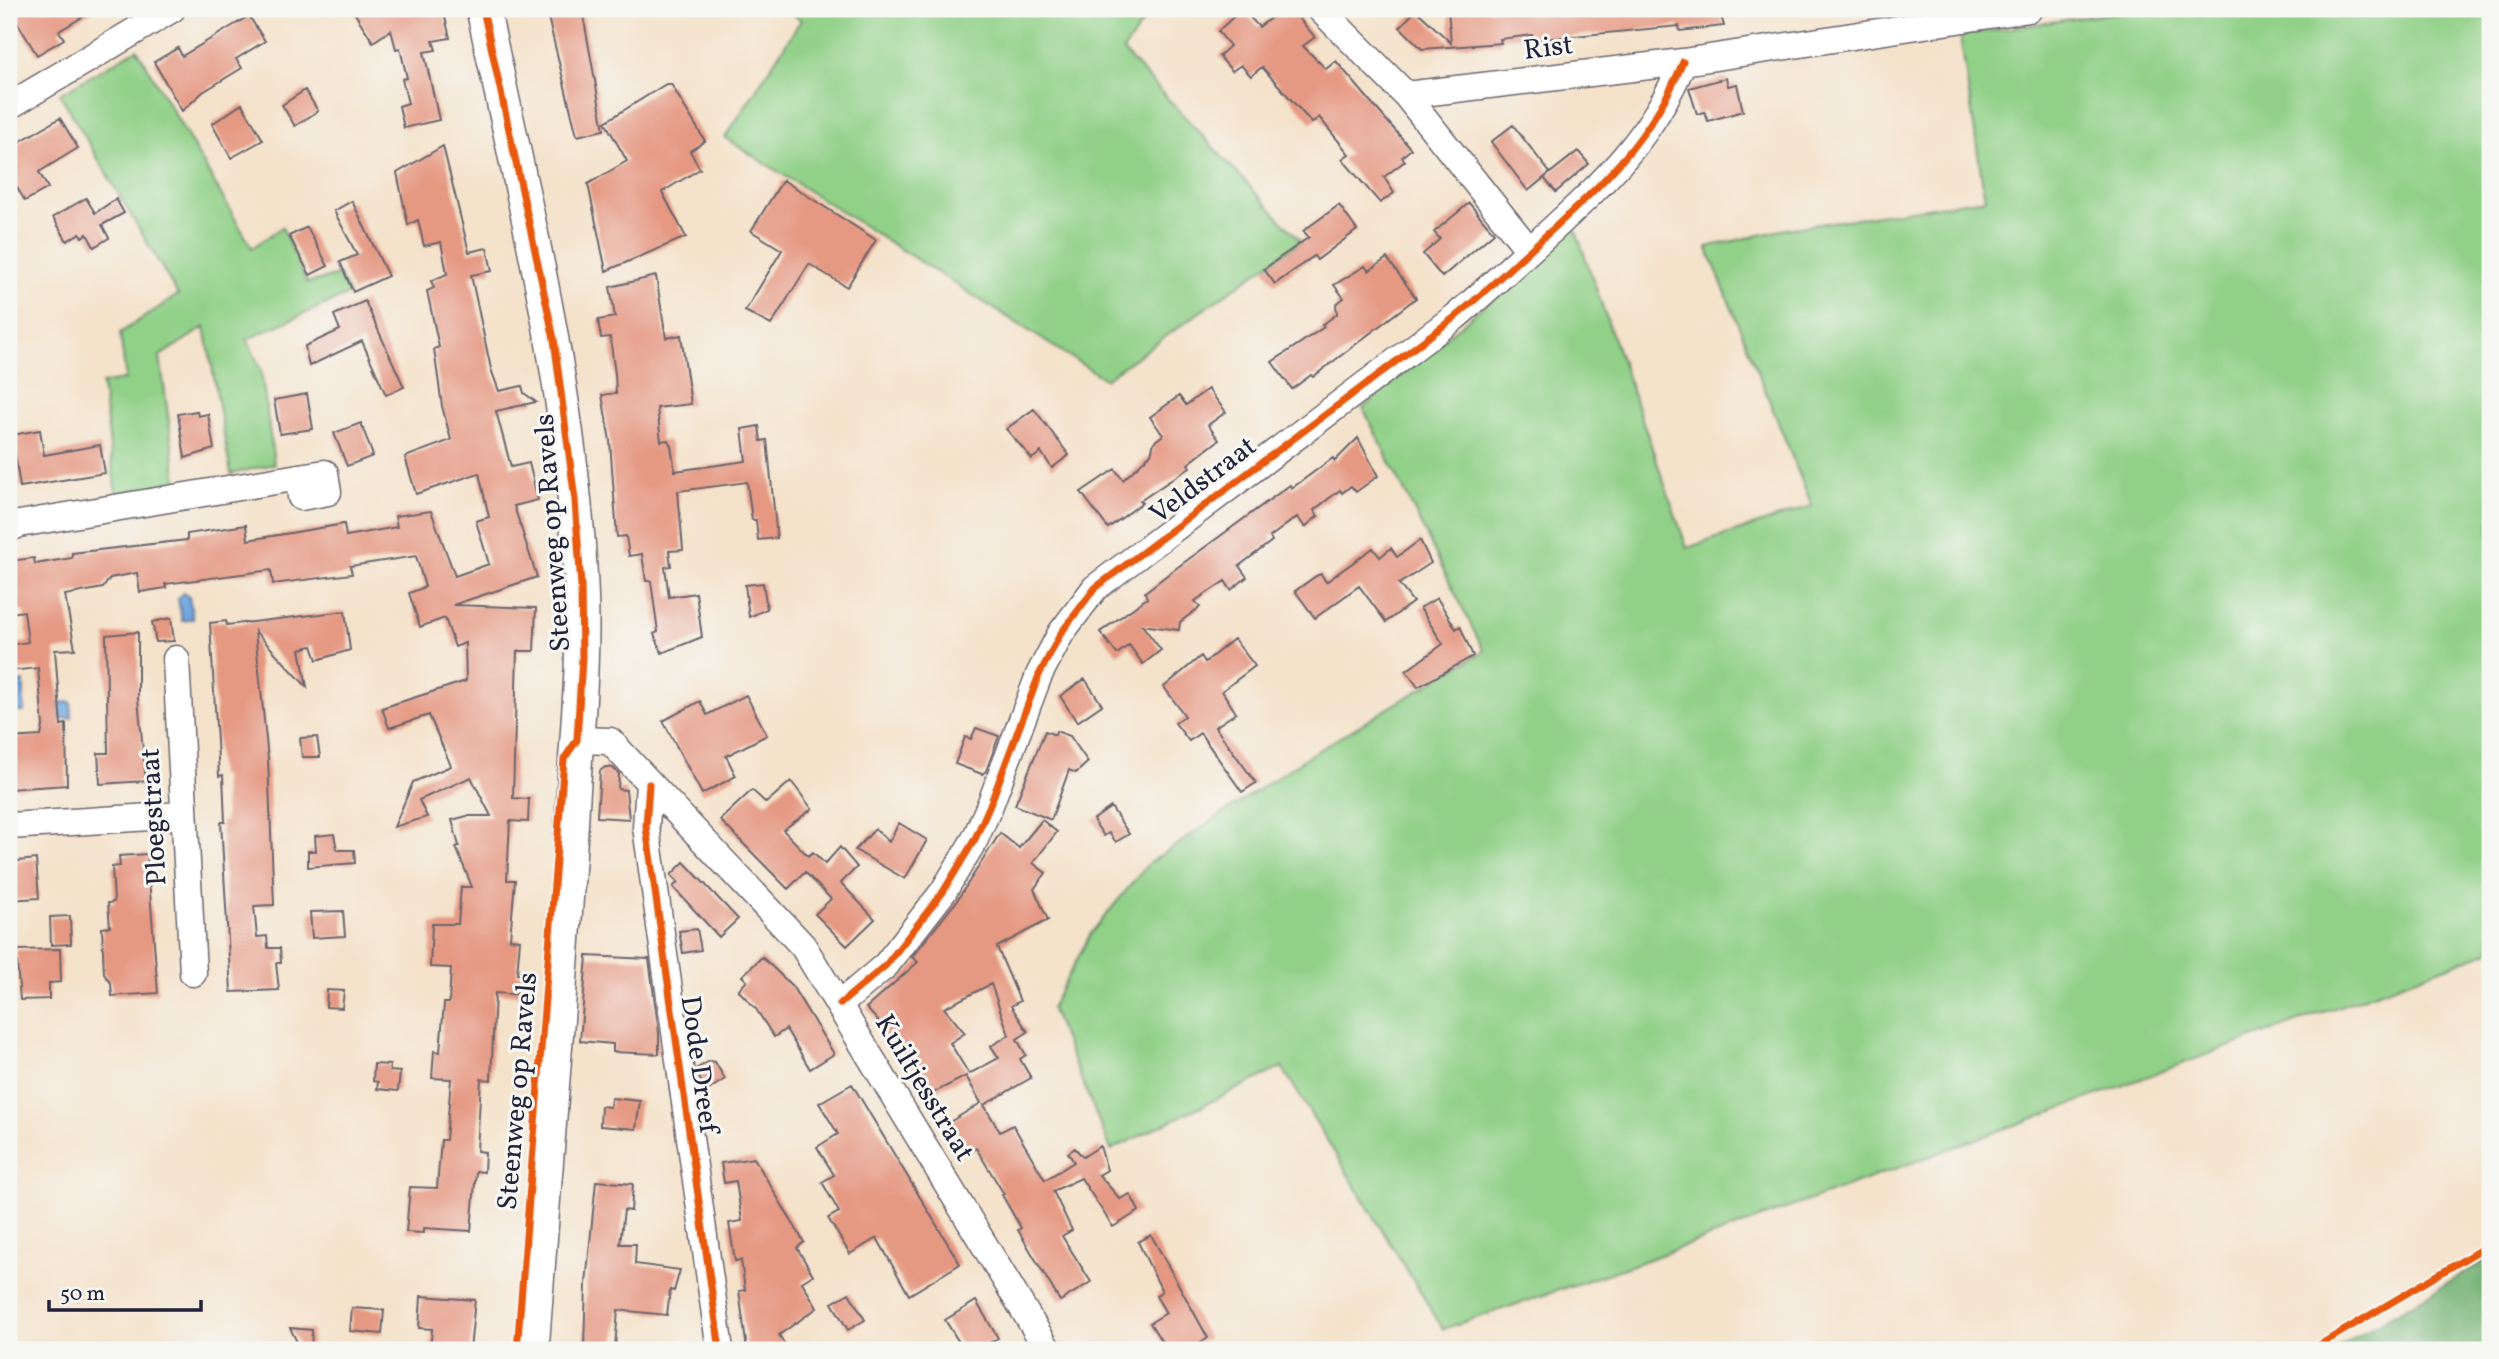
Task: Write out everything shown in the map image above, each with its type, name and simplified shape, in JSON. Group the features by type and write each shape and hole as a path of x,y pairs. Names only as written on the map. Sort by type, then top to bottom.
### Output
{"main road":[{"name":"Steenweg op Ravels","path":"483,9 554,339 575,500 582,606 577,740 532,1350"}],"street":[{"path":"9,106 172,9"},
{"path":"1320,9 1406,95 1529,250"},
{"name":"Rist","path":"1406,95 1683,62 2029,9"},
{"name":"Veldstraat","path":"840,1004 886,965 943,892 975,839 1039,675 1061,633 1095,588 1455,317 1611,176 1655,120 1683,62"},
{"path":"9,529 19,524 299,477"},
{"name":"Ploegstraat","path":"176,659 182,815 193,973"},
{"name":"Kuiltjesstraat","path":"577,740 610,741 803,946 1048,1350"},
{"name":"Dode Dreef","path":"649,784 646,827 720,1350"},
{"path":"9,826 182,815"}],"green space":[{"path":"785,9 1152,9 1123,51 1301,241 1105,379 725,138 801,20"},
{"path":"2142,9 2490,9 2490,951 1630,1266 1443,1329 1282,1067 1111,1150 1051,1008 1091,933 1148,864 1310,755 1484,651 1363,408 1575,228 1687,548 1812,506 1707,247 1786,229 1985,199 1960,35"},
{"path":"137,49 252,248 282,227 307,283 339,275 349,294 247,339 261,370 274,464 231,474 205,327 160,356 177,482 116,493 102,384 126,379 120,333 178,295 60,94"},
{"path":"2490,1258 2490,1350 2333,1350"}],"water":[{"path":"183,593 189,597 193,619 182,621 178,599"},
{"path":"24,682 24,712 9,712 9,683"},
{"path":"71,702 72,718 47,719 46,703"}],"building":[{"path":"9,9 96,9 59,31 64,39 37,55"},
{"path":"352,9 443,9 450,38 433,41 436,50 424,52 439,120 404,128 399,106 408,103 402,79 407,78 400,48 396,49 391,30 373,42"},
{"path":"546,9 582,9 604,130 577,136"},
{"path":"1242,9 1259,27 1282,9 1291,9 1315,37 1303,46 1326,69 1336,61 1411,149 1402,157 1405,161 1384,177 1394,193 1380,203 1342,159 1349,154 1319,117 1312,123 1262,67 1251,76 1241,65 1232,71 1219,56 1230,46 1218,31"},
{"path":"1448,9 1719,9 1724,26 1680,31 1679,26 1533,40 1532,35 1500,39 1501,43 1422,49 1400,27 1416,10 1451,43"},
{"path":"249,16 265,41 236,59 242,68 203,92 182,111 154,62 178,48 182,56"},
{"path":"1726,78 1728,86 1737,84 1743,111 1708,121 1705,112 1697,114 1689,88"},
{"path":"666,84 671,84 705,141 690,151 700,169 662,192 686,237 606,271 588,184 627,161 605,122"},
{"path":"305,90 318,111 295,126 282,105"},
{"path":"242,104 263,140 231,158 212,124"},
{"path":"60,118 78,148 39,172 48,188 25,201 9,174 9,148"},
{"path":"1513,125 1550,173 1528,191 1491,142"},
{"path":"443,146 469,252 487,248 492,271 471,275 491,369 499,391 522,386 524,393 536,402 496,411 511,467 529,463 538,500 514,506 537,577 453,605 536,608 534,651 517,651 513,798 529,799 528,822 510,821 507,880 515,880 510,939 520,940 517,974 527,975 525,995 495,993 491,1080 481,1079 477,1151 485,1152 484,1172 476,1171 471,1231 424,1228 424,1233 406,1232 410,1187 437,1188 441,1140 446,1140 451,1079 432,1078 434,1051 440,1052 444,1003 449,1003 451,968 430,967 432,924 458,924 461,887 472,887 456,847 459,846 452,820 467,816 491,816 471,777 419,800 427,817 394,827 413,782 451,766 429,715 389,728 382,708 466,681 465,643 455,647 445,618 420,627 409,593 425,587 416,556 350,566 352,574 273,584 271,570 165,584 166,588 140,592 137,573 110,578 103,588 65,595 75,649 55,650 61,725 66,724 67,785 9,789 9,738 41,736 43,726 38,668 10,671 9,645 28,642 24,611 9,613 9,561 34,558 35,564 72,558 72,553 187,540 187,534 246,525 248,540 344,524 346,536 397,527 395,516 431,511 455,576 489,564 476,521 489,517 479,473 416,494 405,457 451,440 442,406 434,349 439,347 427,291 434,288 431,281 447,274 441,242 424,246 418,220 408,225 397,173"},
{"path":"1578,151 1589,164 1556,192 1544,178"},
{"path":"783,180 876,240 847,287 809,264 771,325 745,311 782,250 751,231"},
{"path":"86,198 95,213 116,199 124,213 102,225 109,238 94,247 87,234 82,237 80,233 67,241 53,217"},
{"path":"352,201 388,276 353,292 340,262 357,255 334,211"},
{"path":"1469,203 1494,233 1442,277 1423,254 1440,239 1434,232"},
{"path":"1339,205 1357,230 1317,260 1314,256 1275,284 1264,269 1309,237 1303,231"},
{"path":"307,227 328,266 310,275 289,236"},
{"path":"1387,258 1416,298 1313,377 1311,375 1292,389 1272,362 1324,327 1322,325 1337,314 1336,304 1344,298 1334,285 1365,266 1369,271"},
{"path":"656,276 666,338 681,335 691,404 657,408 661,441 668,440 671,446 675,471 746,461 742,429 759,426 761,441 767,440 777,538 758,540 756,520 752,520 747,482 678,491 683,550 669,551 671,566 665,567 669,597 696,593 702,637 662,653 654,634 658,632 651,581 646,581 642,554 629,556 626,536 617,537 610,441 602,395 616,393 615,374 610,337 601,338 598,320 615,317 610,287"},
{"path":"365,301 404,387 386,395 362,341 309,366 305,346 340,330 334,315"},
{"path":"1208,389 1226,412 1208,425 1219,440 1188,464 1190,467 1140,501 1142,503 1108,528 1081,492 1115,469 1123,480 1151,454 1154,442 1163,435 1150,417 1179,396 1186,405"},
{"path":"307,394 313,429 280,434 274,400"},
{"path":"1034,409 1069,455 1052,468 1041,452 1032,459 1006,429"},
{"path":"197,411 198,416 208,414 214,449 185,458 178,414"},
{"path":"361,423 373,456 347,466 334,433"},
{"path":"40,430 44,455 100,445 105,473 20,487 12,435"},
{"path":"1358,438 1378,476 1356,492 1351,486 1342,493 1340,490 1314,510 1318,516 1305,527 1297,517 1270,537 1272,541 1239,566 1247,577 1231,590 1225,581 1195,601 1200,607 1180,622 1179,630 1142,625 1161,650 1143,664 1129,645 1117,654 1100,632 1147,598 1145,592 1171,572 1290,485 1292,488 1333,458 1335,461"},
{"path":"1420,540 1431,563 1399,584 1413,602 1386,622 1359,586 1315,618 1295,591 1321,574 1326,582 1373,548 1380,557 1391,548 1397,557"},
{"path":"763,583 767,609 749,617 745,585"},
{"path":"1437,598 1456,629 1460,626 1473,656 1418,687 1406,671 1443,644 1420,608"},
{"path":"345,611 350,650 317,660 312,646 300,649 307,687 255,631 268,759 274,905 254,906 257,937 267,936 268,948 280,948 281,963 276,963 279,990 231,992 221,822 225,822 223,775 219,776 210,623 226,621 227,625"},
{"path":"171,618 174,641 156,642 152,622"},
{"path":"138,632 138,699 146,781 100,784 98,753 108,753 106,635"},
{"path":"1234,639 1255,666 1222,691 1236,713 1215,727 1256,783 1242,792 1200,733 1189,741 1175,723 1185,716 1164,687 1201,656 1205,662"},
{"path":"1085,679 1102,705 1077,722 1060,696"},
{"path":"746,695 767,735 726,756 736,776 702,794 663,721 700,701 707,715"},
{"path":"976,728 999,736 986,771 982,774 955,764 965,737 971,739"},
{"path":"1045,731 1055,735 1056,731 1070,736 1088,762 1076,773 1069,770 1051,820 1015,805"},
{"path":"317,737 320,757 302,757 300,738"},
{"path":"605,767 613,768 619,774 618,789 626,790 629,819 597,817 600,771"},
{"path":"791,781 812,809 783,830 808,856 813,852 825,864 840,847 857,867 841,883 875,919 847,946 815,914 831,899 805,872 788,889 720,820 752,790 766,803"},
{"path":"1111,807 1129,834 1116,842 1109,833 1104,836 1093,820"},
{"path":"1042,820 1057,832 1033,863 1046,873 1034,889 1048,920 997,947 1020,1001 1011,1006 1028,1032 1017,1039 1026,1055 1020,1059 1031,1078 984,1105 1000,1132 1013,1125 1045,1180 1074,1162 1068,1153 1075,1148 1083,1157 1100,1146 1107,1170 1099,1175 1120,1199 1130,1194 1139,1211 1113,1227 1081,1178 1053,1191 1072,1230 1062,1236 1091,1282 1060,1301 1018,1230 1021,1228 1002,1195 1004,1194 976,1148 966,1154 948,1123 981,1103 966,1076 931,1094 913,1065 910,1066 880,1030 884,1027 866,1008 918,962 912,957 956,902 1000,833 1019,848","holes":["991,984 1009,1035 991,1046 999,1058 969,1074 950,1043 965,1033 944,1008"]},
{"path":"899,823 927,840 905,879 855,850 875,829 889,842"},
{"path":"334,834 337,850 354,850 355,863 308,867 308,851 316,851 315,836"},
{"path":"147,854 158,993 112,996 111,983 104,974 102,928 110,927 108,903 114,902 112,867 120,866 119,856"},
{"path":"36,859 39,898 9,900 9,862"},
{"path":"684,862 738,919 719,937 673,887 678,882 671,875"},
{"path":"343,911 345,936 312,938 310,912"},
{"path":"70,916 71,944 51,945 50,917"},
{"path":"697,929 701,950 683,953 679,931"},
{"path":"60,949 61,982 49,983 49,999 20,1000 16,950"},
{"path":"587,956 649,959 659,1033 659,1054 613,1052 613,1044 580,1041"},
{"path":"762,957 792,986 834,1054 810,1069 786,1029 774,1037 756,1009 738,990 747,981 742,976"},
{"path":"327,990 344,991 342,1008 326,1007"},
{"path":"710,1061 715,1062 725,1079 705,1092 696,1069"},
{"path":"374,1064 390,1065 390,1071 400,1072 398,1091 377,1089 378,1082 373,1081"},
{"path":"852,1084 960,1264 909,1295 877,1238 850,1254 828,1218 839,1212 822,1182 834,1175 817,1147 838,1134 819,1103"},
{"path":"611,1098 640,1101 636,1129 600,1126 601,1106 610,1107"},
{"path":"754,1158 804,1242 797,1248 813,1275 802,1282 817,1308 779,1335 788,1350 747,1350 739,1291 745,1290 741,1260 735,1261 729,1223 742,1221 736,1181 724,1183 721,1163"},
{"path":"596,1181 633,1184 631,1211 624,1210 620,1244 636,1244 635,1264 680,1270 674,1291 670,1290 667,1315 618,1310 615,1348 584,1346 586,1284"},
{"path":"1151,1235 1208,1338 1189,1350 1167,1350 1150,1323 1166,1313 1156,1296 1162,1291 1138,1242"},
{"path":"849,1293 865,1320 848,1330 832,1303"},
{"path":"421,1296 475,1300 470,1350 430,1350 432,1329 419,1328"},
{"path":"976,1301 998,1338 977,1350 964,1350 945,1320"},
{"path":"352,1308 384,1310 382,1334 350,1331"},
{"path":"290,1328 312,1330 311,1350 301,1350"}],"cycle path":[{"path":"483,9 554,339 575,500 581,586 582,658 577,740 564,759 517,1350"},
{"path":"840,1004 886,965 943,892 975,839 1039,675 1061,633 1095,588 1455,317 1488,288 1586,198 1623,159 1656,115 1683,62"},
{"path":"649,784 646,827 720,1350"},
{"path":"2311,1350 2490,1244"}]}
